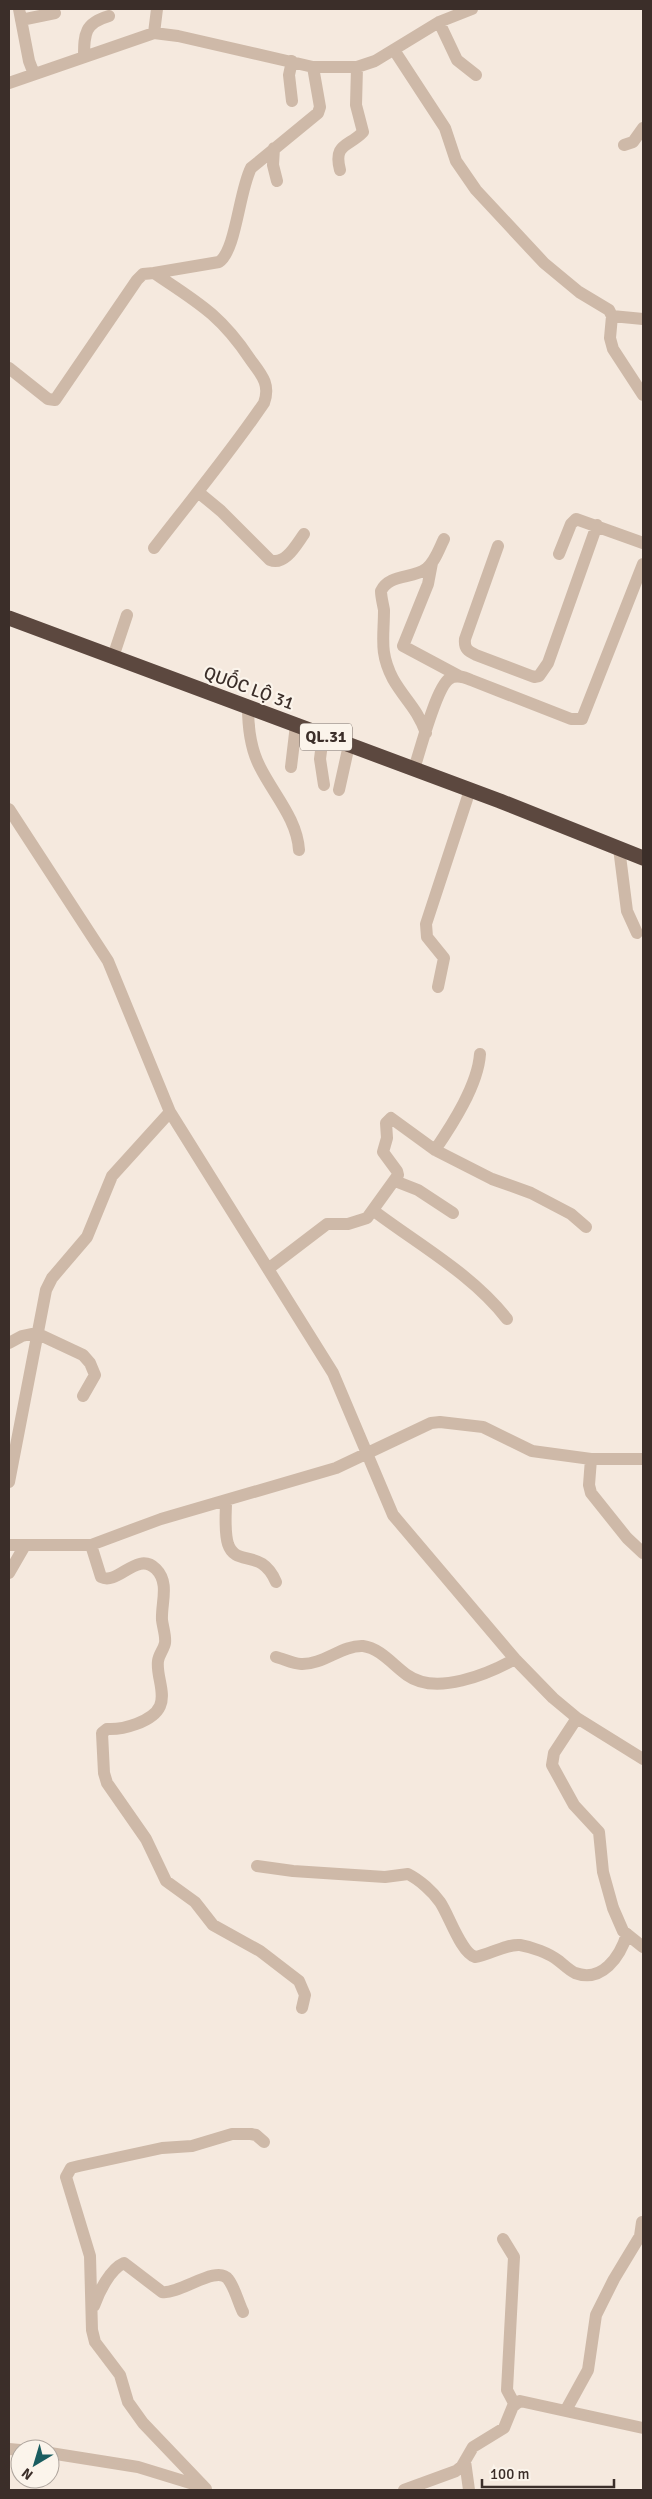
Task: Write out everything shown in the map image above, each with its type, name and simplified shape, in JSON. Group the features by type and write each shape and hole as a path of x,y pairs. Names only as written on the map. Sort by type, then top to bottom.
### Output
{"highway":[{"name":"QUỐC LỘ 31","path":"9,618 470,790 643,858"}],"street":[{"path":"154,33 157,9"},
{"path":"9,83 154,33 178,36 313,67 357,67 394,50 439,22 472,9"},
{"path":"34,74 29,61 20,14 55,13"},
{"path":"84,57 86,30 92,23 109,16"},
{"path":"439,22 457,60 476,75"},
{"path":"394,50 445,128 456,161 476,190 544,264 579,292 603,304 612,316 610,338 613,349 643,396"},
{"path":"292,61 289,75 292,101"},
{"path":"9,368 48,399 55,400 143,274 219,262 224,259 230,247 245,180 251,168 318,113 320,107 313,67"},
{"path":"340,170 338,155 341,148 363,132 356,105 357,67"},
{"path":"624,145 633,142 643,128"},
{"path":"274,148 273,165 277,181"},
{"path":"154,273 216,315 239,340 267,386 264,403 198,492 187,502 154,548"},
{"path":"612,316 643,319"},
{"path":"198,492 270,560 276,562 282,560 304,534"},
{"path":"560,554 576,519 643,543"},
{"path":"498,546 467,632 464,646 476,656 534,677 539,676 548,663 597,525"},
{"path":"444,539 432,563 428,584 403,646 461,677 570,719 582,719 642,572"},
{"path":"426,732 418,712 401,691 388,668 381,640 384,608 381,591 388,582 421,572 432,563"},
{"path":"113,657 127,616"},
{"path":"414,769 440,692 447,680 454,676 461,677"},
{"path":"248,707 248,727 254,754 294,826 299,850"},
{"path":"291,767 296,725"},
{"path":"323,735 320,759 324,785"},
{"path":"339,790 349,745"},
{"path":"438,987 444,958 427,937 426,924 470,790"},
{"path":"9,809 108,961 170,1112 333,1372 396,1520 515,1658 553,1698 577,1718 643,1759"},
{"path":"619,848 627,911 637,933"},
{"path":"434,1150 448,1130 466,1094 479,1065 480,1054"},
{"path":"9,1482 36,1333 49,1284 87,1237 112,1176 170,1112"},
{"path":"268,1269 327,1224 348,1224 367,1218 374,1211 395,1181 397,1171 383,1152 387,1138 386,1123 389,1119 394,1120 434,1150 492,1179 531,1193 571,1214 586,1227"},
{"path":"395,1181 418,1190 453,1213"},
{"path":"374,1211 464,1276 487,1296 507,1319"},
{"path":"9,1343 22,1336 36,1333 71,1348 83,1356 90,1363 95,1375 83,1396"},
{"path":"9,1546 91,1545 161,1519 336,1468 422,1426 440,1422 483,1427 532,1451 592,1459 643,1459"},
{"path":"592,1459 589,1485 592,1492 627,1538 643,1553"},
{"path":"226,1501 227,1540 230,1548 241,1558 256,1559 263,1562 272,1572 276,1582"},
{"path":"91,1545 99,1573 104,1578 144,1563 151,1564 159,1571 164,1584 162,1619 165,1640 158,1660 161,1703 154,1714 129,1727 119,1730 106,1729 102,1733 104,1773 107,1783 146,1839 166,1881 195,1902 213,1925 260,1951 299,1981 306,1995 302,2008"},
{"path":"9,1572 24,1547"},
{"path":"276,1657 302,1664 318,1662 355,1646 367,1647 412,1679 427,1682 470,1679 492,1671 515,1658"},
{"path":"577,1718 554,1753 551,1762 574,1805 599,1832 604,1878 616,1916 627,1934 643,1947"},
{"path":"257,1866 293,1871 385,1877 408,1874 430,1891 440,1902 466,1952 474,1957 519,1945 554,1957 574,1972 594,1975 607,1968 615,1960 623,1948 627,1934"},
{"path":"207,2490 143,2423 128,2402 120,2375 95,2342 92,2330 93,2308 88,2244 66,2181 71,2168 162,2148 192,2146 232,2134 251,2134 261,2138 264,2142"},
{"path":"566,2410 588,2370 596,2315 614,2279 640,2236 642,2222"},
{"path":"503,2239 514,2257 507,2390 515,2405"},
{"path":"93,2308 104,2286 124,2263 162,2292 169,2293 199,2280 218,2274 224,2275 229,2280 242,2312"},
{"path":"404,2490 450,2475 465,2461 473,2447 504,2428 515,2405 525,2401 643,2428"},
{"path":"60,2455 138,2467 183,2480 207,2490"},
{"path":"465,2461 469,2490"}]}
